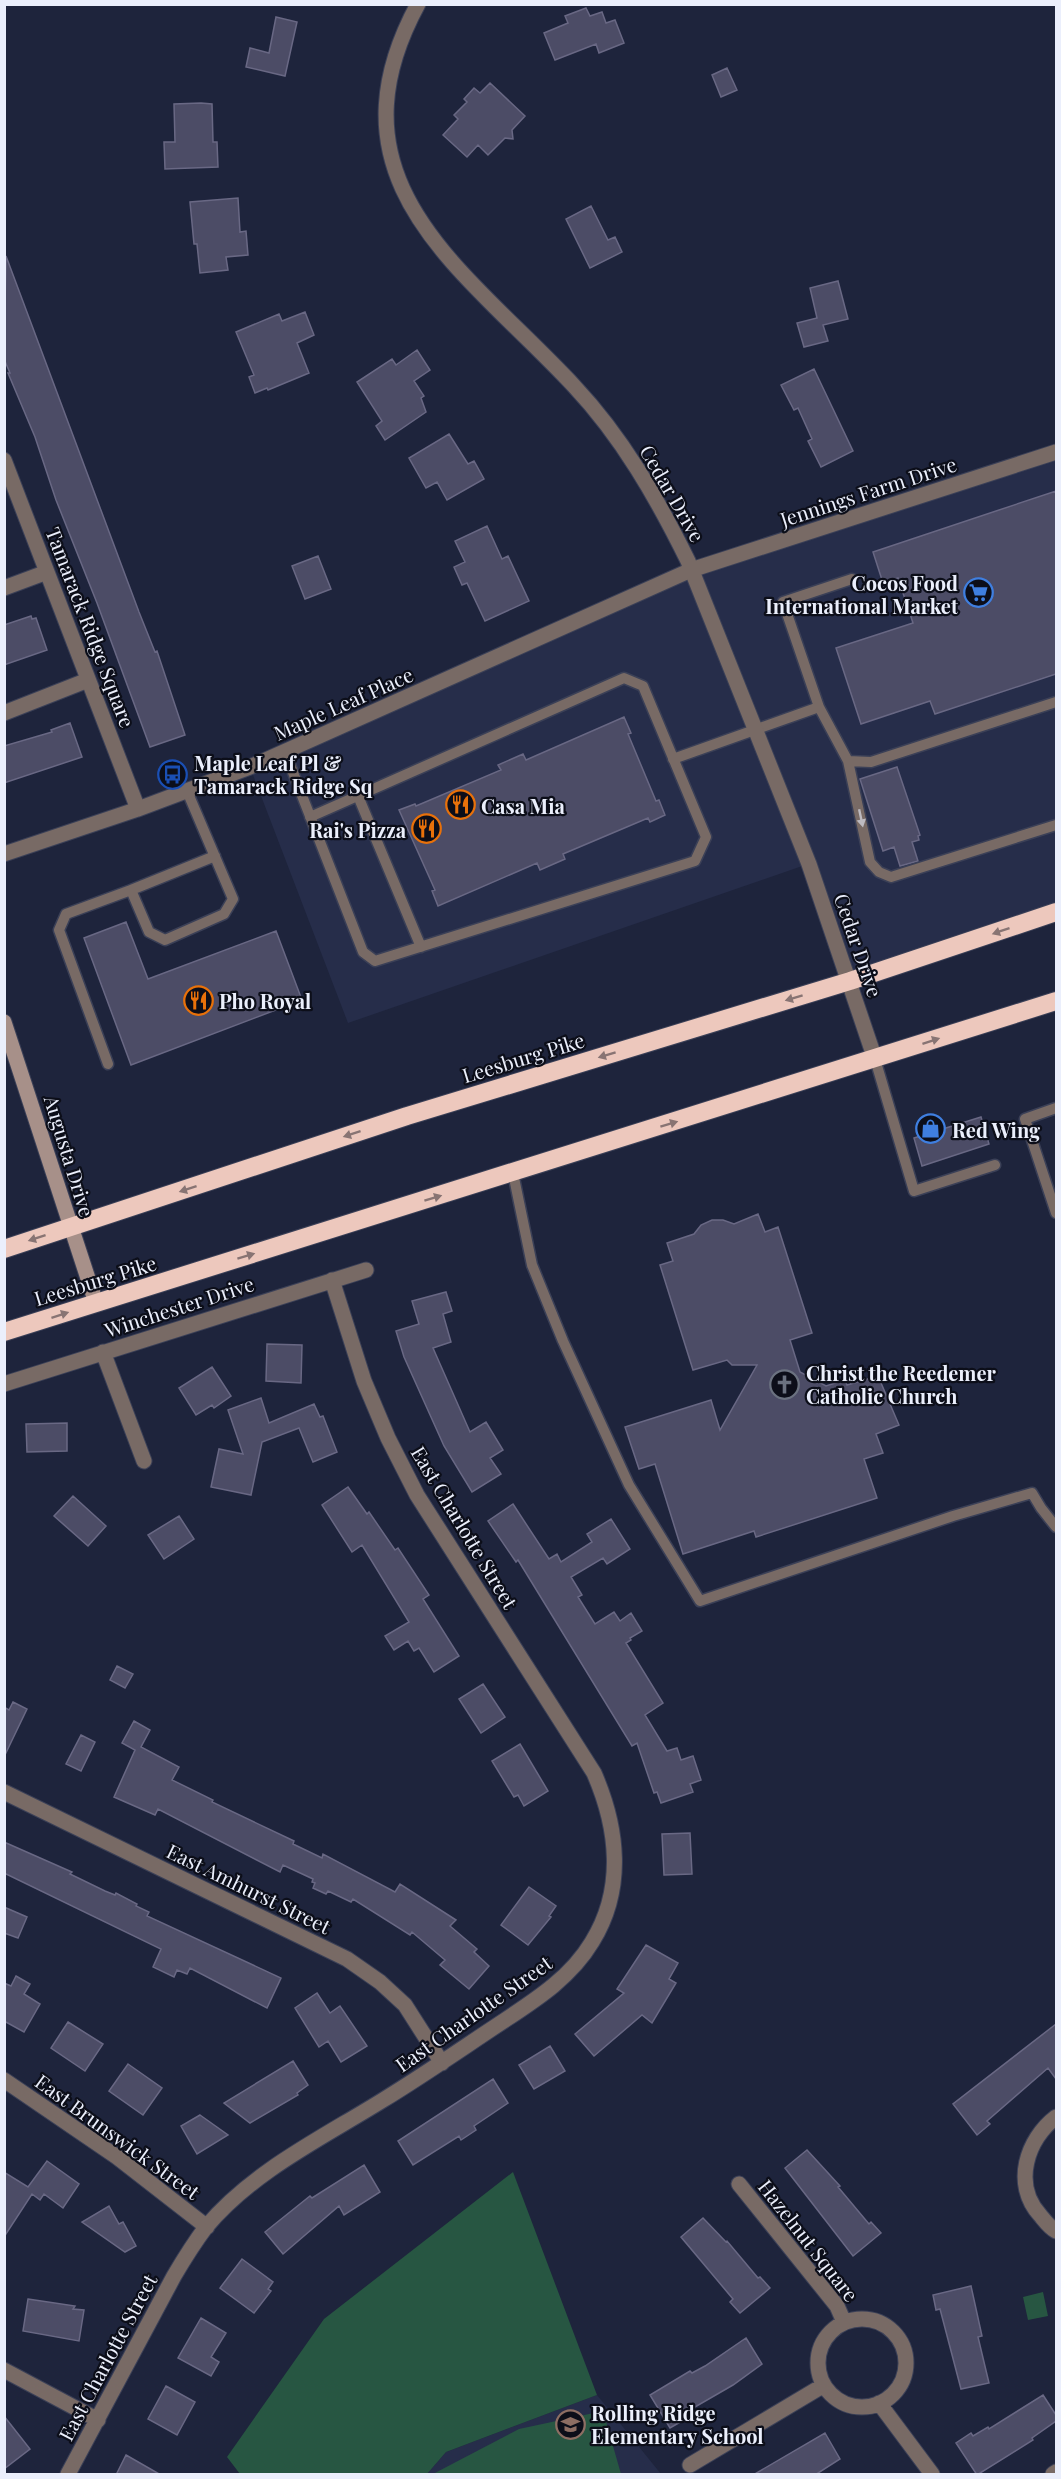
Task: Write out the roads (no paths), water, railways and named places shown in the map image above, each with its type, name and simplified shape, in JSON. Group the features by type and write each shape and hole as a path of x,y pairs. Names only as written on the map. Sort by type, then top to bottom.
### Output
{"highway":[{"name":"Leesburg Pike","path":"4,1249 407,1116 849,981 1056,912"},
{"name":"Leesburg Pike","path":"4,1332 1056,1001"}],"street":[{"name":"Cedar Drive","path":"418,4 403,32 394,60 385,108 390,155 410,206 431,238 456,269 593,407 629,455 669,523 692,570 808,864 875,1059"},
{"name":"Jennings Farm Drive","path":"692,570 1056,452"},
{"name":"Tamarack Ridge Square","path":"4,460 138,809"},
{"name":"Maple Leaf Place","path":"4,854 138,809 285,752 692,570"},
{"path":"4,588 47,572"},
{"path":"4,713 88,681"},
{"name":"Augusta Drive","path":"4,1022 96,1303"},
{"name":"Winchester Drive","path":"4,1384 366,1270"},
{"name":"East Charlotte Street","path":"68,2475 174,2277 207,2227 254,2182 442,2062 562,1980 579,1961 597,1933 610,1902 616,1854 608,1808 594,1773 412,1486 364,1382 332,1280"},
{"path":"103,1352 144,1461"},
{"name":"East Amhurst Street","path":"4,1791 347,1959 380,1982 405,2005 442,2062"},
{"name":"East Brunswick Street","path":"4,2080 117,2157 207,2227"},
{"path":"1056,2117 1044,2127 1030,2148 1025,2168 1026,2189 1034,2209 1056,2231"},
{"name":"Hazelnut Square","path":"739,2184 837,2306 844,2322"},
{"path":"865,2319 876,2321 886,2326 902,2344 905,2355 903,2379 897,2389 879,2403 859,2407 845,2404 834,2397 824,2385 819,2373 818,2354 828,2334 844,2322 865,2319"},
{"path":"4,2370 98,2420"},
{"path":"690,2465 824,2385"},
{"path":"879,2403 932,2475"},
{"path":"1053,2475 1056,2472"}],"lane":[{"path":"852,579 783,602 819,707 848,761 870,862 879,872 891,877 1056,825"},
{"path":"285,752 310,817 363,952 375,962 695,861 706,837 643,686 624,678 310,817"},
{"path":"848,761 871,762 1056,702"},
{"path":"673,759 819,707"},
{"path":"131,890 149,932 165,940 224,914 233,899 187,791"},
{"path":"358,796 420,947"},
{"path":"108,1064 59,930 66,914 215,856"},
{"path":"875,1059 914,1191 995,1165"},
{"path":"1056,1108 1025,1119 1056,1213"},
{"path":"513,1173 532,1265 563,1341 629,1485 700,1601 953,1516 1032,1492 1041,1509 1056,1527"}],"place":[{"name":"Cocos Food International Market","path":"979,593"},
{"name":"Maple Leaf Pl & Tamarack Ridge Sq","path":"173,774"},
{"name":"Casa Mia","path":"460,805"},
{"name":"Rai's Pizza","path":"427,829"},
{"name":"Pho Royal","path":"198,1000"},
{"name":"Red Wing","path":"931,1129"},
{"name":"Christ the Reedemer Catholic Church","path":"785,1384"},
{"name":"Rolling Ridge Elementary School","path":"570,2424"}]}
